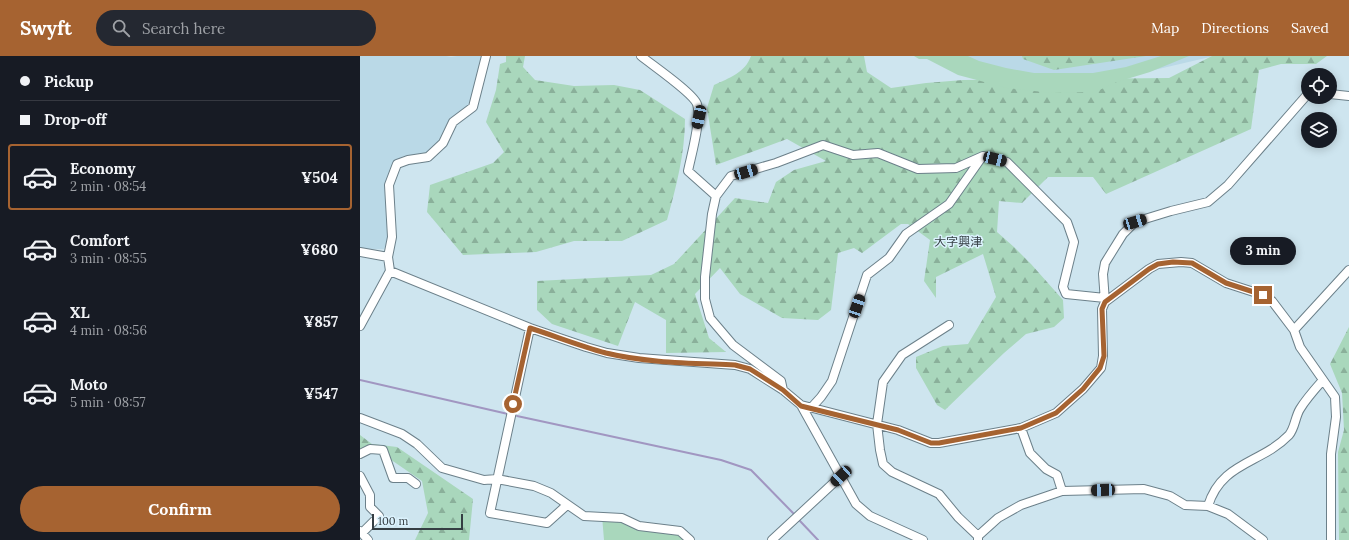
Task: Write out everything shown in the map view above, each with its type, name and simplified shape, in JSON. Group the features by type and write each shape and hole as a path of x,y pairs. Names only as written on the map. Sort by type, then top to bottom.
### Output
{"street":[{"path":"360,326 390,271 388,257 392,238 389,185 396,164 408,160 428,157 442,143 453,122 473,107 486,56"},
{"path":"641,56 685,90 697,104 699,117 688,171 716,196"},
{"path":"1337,95 1349,96"},
{"path":"801,406 877,424 898,430 931,443 939,443 1021,428 1056,413 1083,389 1100,368 1104,356 1102,309 1105,300 1103,274 1105,263 1123,234 1135,222 1171,210 1208,202 1228,184 1301,102"},
{"path":"783,390 781,381 732,345 710,318 705,298 705,277 710,228 716,196 731,176 776,163 824,145 853,155 878,153 918,170 956,168 983,156 1007,162 1067,222 1074,242 1063,287 1066,294 1105,300 1142,273 1158,264 1186,262 1192,263 1226,283 1263,295 1272,301 1294,330 1300,347 1335,397 1336,417 1331,454 1331,540"},
{"path":"811,408 832,381 867,275 889,258 906,234 949,204 983,156"},
{"path":"360,252 388,257"},
{"path":"1294,330 1349,270"},
{"path":"390,271 530,328 607,353 646,359 735,365 750,369 783,390 801,406 856,504 870,516 923,540"},
{"path":"949,325 902,355 886,376 883,382 877,424 883,464 892,472 939,494 978,538 998,518 1021,505 1062,491 1144,488 1170,496 1186,505 1208,506 1228,514 1263,540"},
{"path":"530,328 490,513 546,523 567,505"},
{"path":"1208,506 1212,495 1221,480 1231,472 1269,450 1290,434 1300,410 1322,380"},
{"path":"360,418 402,434 417,444 442,468 484,480 497,479 534,486 551,493 584,516 622,518 639,526 680,531 690,540"},
{"path":"1021,428 1030,453 1046,469 1057,475 1062,491"},
{"path":"360,454 370,449 383,450 393,478 408,478 416,484"},
{"path":"360,476 370,495 370,507 379,516 361,532 368,540"},
{"path":"772,540 841,476"}],"shaded area":[{"path":"360,56 481,56 472,98 466,108 447,123 443,136 435,146 425,154 403,156 390,168 386,184 390,236 384,249 360,248"},
{"path":"938,56 1214,56 1099,83 1017,80"}],"green space":[{"path":"506,56 525,56 523,67 535,80 574,86 614,85 640,90 685,119 682,157 667,220 622,241 574,241 536,252 463,255 427,212 430,185 493,163 504,152 486,122 496,90 500,64 506,62"},
{"path":"751,56 864,56 867,72 891,88 963,80 1169,78 1212,56 1327,56 1316,64 1281,64 1259,70 1251,129 1106,194 1093,177 1048,177 1022,203 999,201 997,232 1031,264 1063,300 1064,318 1054,327 1026,334 945,410 937,405 916,368 916,357 943,346 968,344 996,297 983,254 936,277 936,298 924,281 930,240 908,224 901,224 862,253 854,248 838,253 831,310 818,320 782,318 740,294 720,268 695,294 709,338 726,352 666,353 666,320 635,302 618,346 552,324 537,310 537,281 651,275 674,264 735,198 768,203 776,182 794,170 826,161 787,139 716,165 707,108 714,85 741,71"},
{"path":"914,56 968,56 979,61 1006,68 1034,73 1093,73 1126,67 1161,56 1189,56 1150,72 1117,82 1095,92 1053,93 1007,88 958,75 927,59 919,59"},
{"path":"1022,56 1146,56 1054,70 1023,59"},
{"path":"1349,327 1349,540 1339,540 1338,452 1344,430 1342,393 1330,364"},
{"path":"360,435 372,444 397,447 473,499 469,540 415,540 428,513 422,481 384,455 360,450"},
{"path":"602,516 670,529 690,540 604,540"}],"waterway":[{"path":"360,380 508,414"},
{"path":"517,416 721,460 751,470 794,514"},
{"path":"800,521 818,540"}],"district":[{"name":"大字興津","path":"958,242"}],"route":[{"path":"513,404 530,328 607,353 673,362 735,365 750,369 783,390 801,406 877,424 898,430 931,443 939,443 1021,428 1056,413 1083,389 1100,368 1104,356 1102,309 1105,302 1136,278 1158,264 1173,262 1192,263 1226,283 1263,295"}]}
